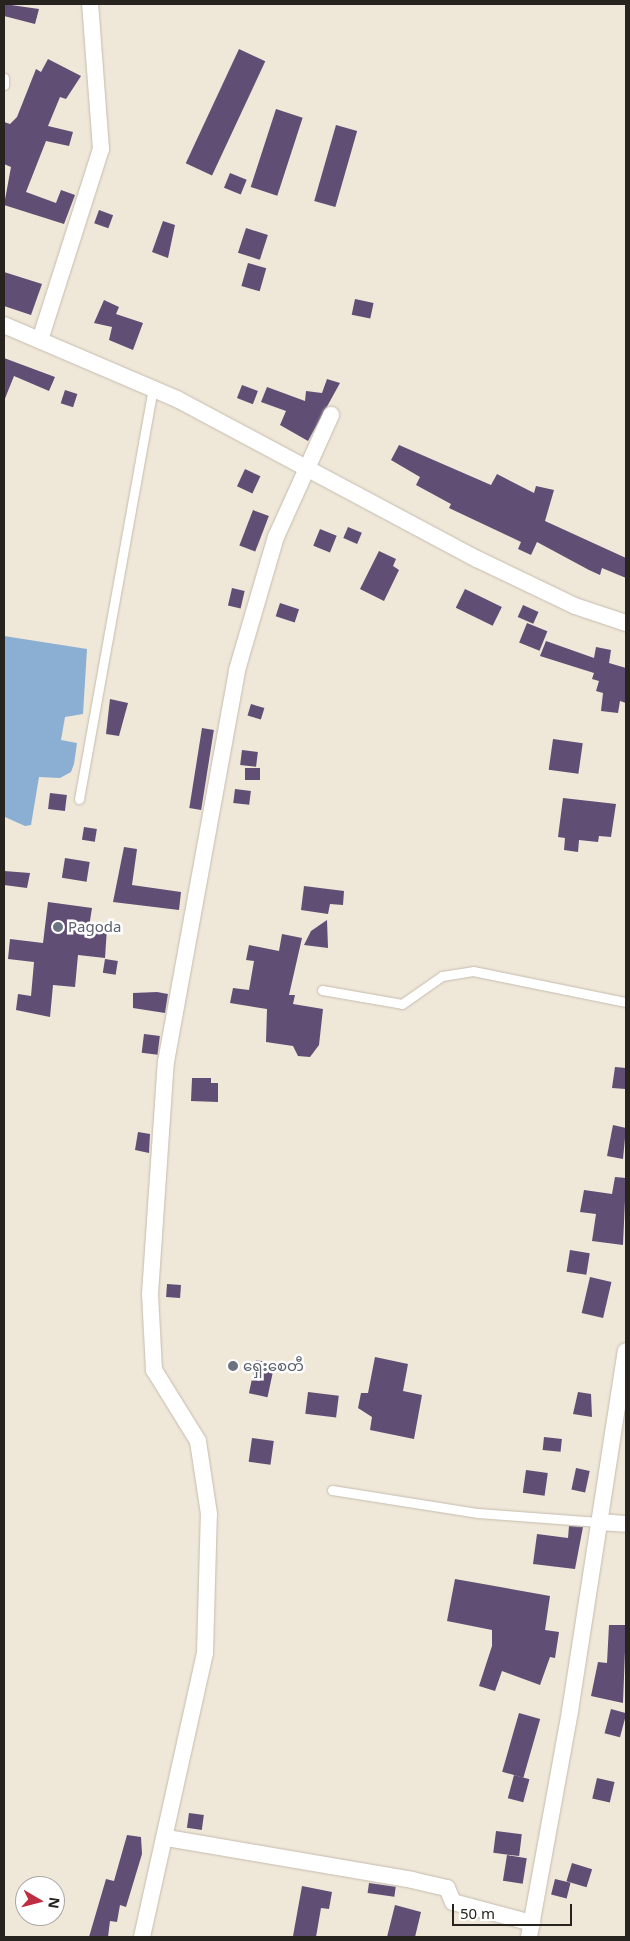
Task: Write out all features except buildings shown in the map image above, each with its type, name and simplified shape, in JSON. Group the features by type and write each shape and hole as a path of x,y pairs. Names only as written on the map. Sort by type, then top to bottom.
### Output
{"street":[{"path":"40,340 101,149 90,4"},
{"path":"4,325 153,387 477,559 575,606 626,624"},
{"path":"142,1937 167,1838 205,1653 208,1514 198,1441 154,1370 150,1294 166,1062 237,670 276,537 331,415"},
{"path":"167,1838 412,1880 447,1888 453,1902 530,1930 626,1351"},
{"path":"599,1522 626,1524"}],"lane":[{"path":"4,78 4,85"},
{"path":"79,799 153,387"},
{"path":"322,990 402,1004 442,976 473,971 626,1002"},
{"path":"332,1490 478,1512 599,1522"}],"water":[{"path":"4,636 87,649 83,714 65,717 61,740 77,743 74,764 71,772 60,778 39,777 31,825 25,826 5,817"}],"place":[{"name":"Pagoda","path":"58,927"},
{"name":"ရှေးစေတီ","path":"233,1366"}]}
